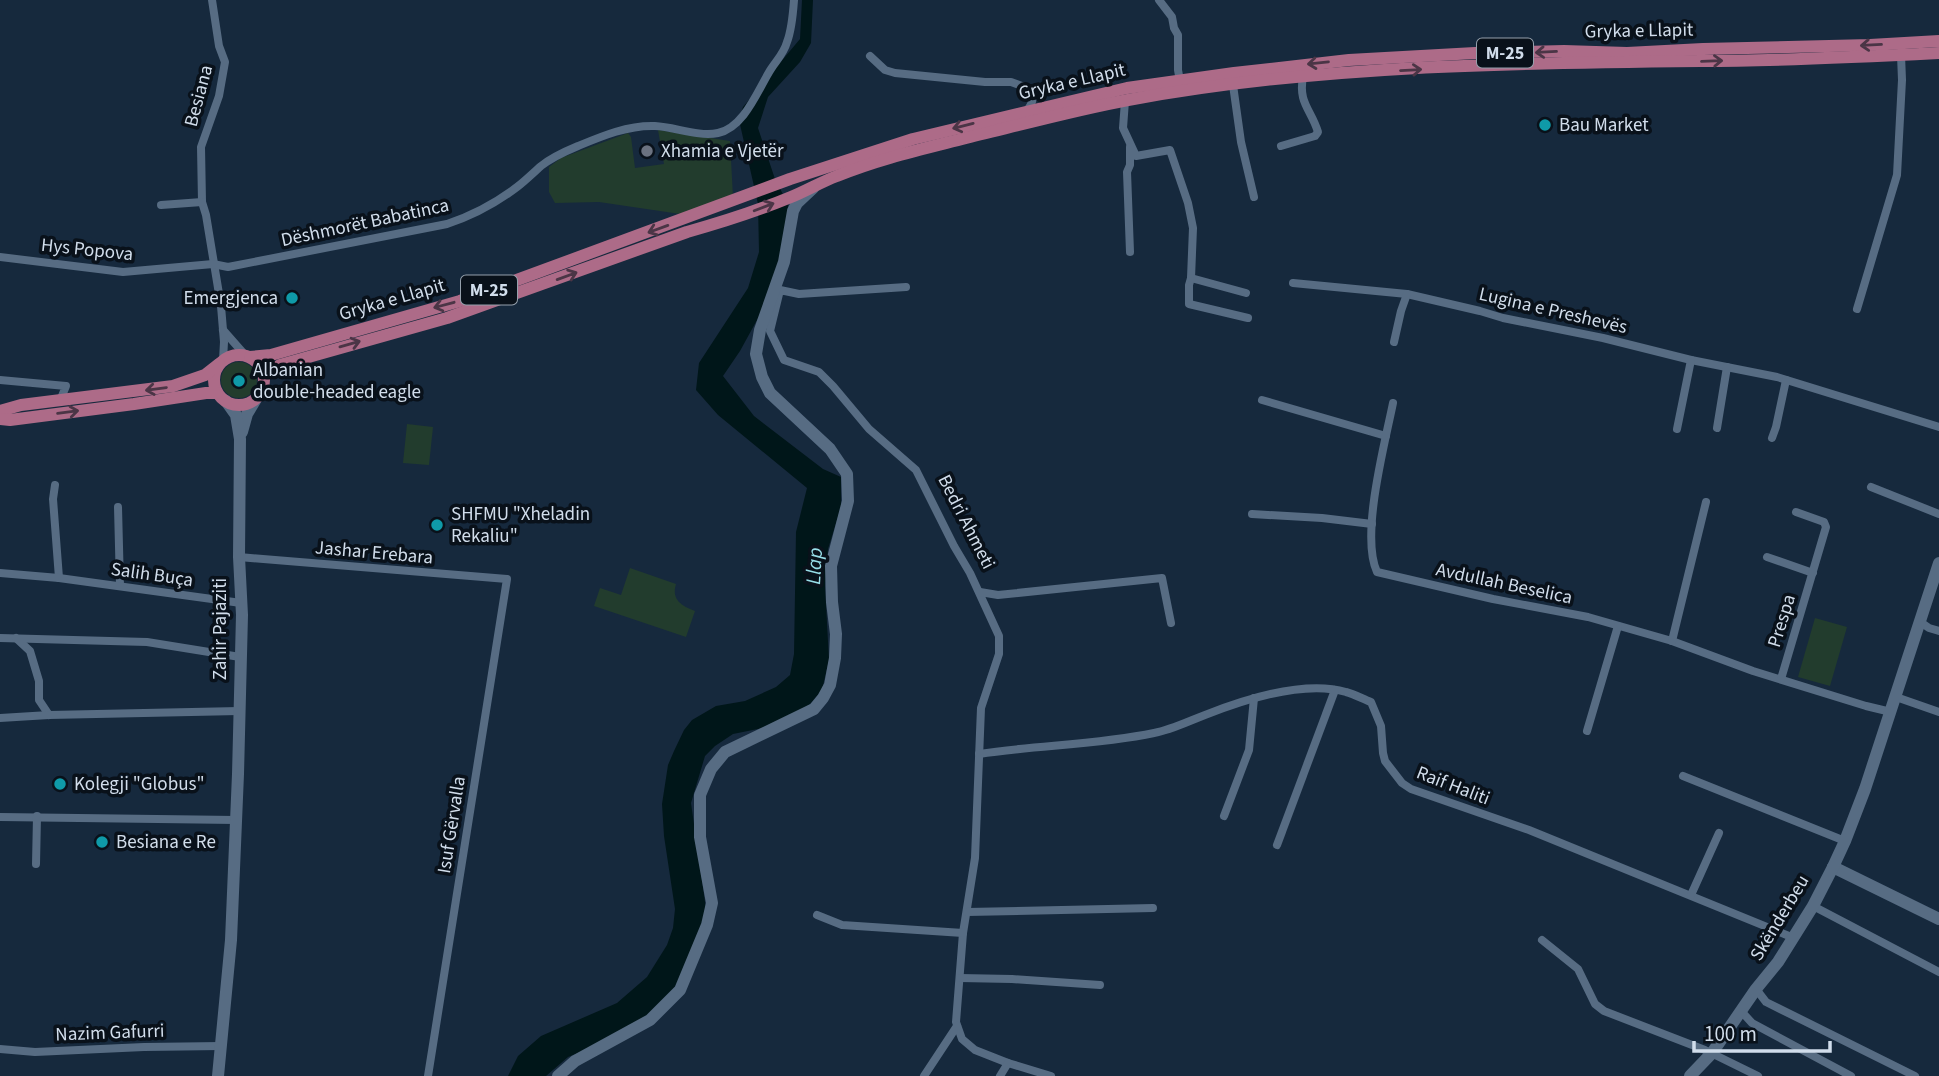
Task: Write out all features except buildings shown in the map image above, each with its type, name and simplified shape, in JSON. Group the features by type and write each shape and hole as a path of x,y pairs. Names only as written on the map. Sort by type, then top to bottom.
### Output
{"main road":[{"name":"Gryka e Llapit","path":"1076,106 1127,88 1318,63 1435,55 1564,51 1627,53 1939,41"},
{"name":"Gryka e Llapit","path":"264,376 280,365 447,318 687,232 799,198 816,185 837,175 1028,116 1076,106 1303,76 1468,66 1939,53"},
{"name":"Gryka e Llapit","path":"248,356 271,355 460,301 790,179 913,139 991,119 1028,116"},
{"path":"558,1076 575,1061 650,1020 680,990 707,925 712,903 700,837 700,794 711,769 725,752 814,709 824,698 830,685 836,634 831,566 848,501 847,474 830,449 770,393 762,377 756,354 760,331 784,262 793,211 799,198"},
{"name":"M-25","path":"0,411 21,405 173,386 205,375 233,355 248,356"},
{"path":"0,419 10,420 206,393 239,405 248,403 256,399 263,388 264,376 260,365 248,356"},
{"path":"221,362 214,375 214,382 222,397"},
{"name":"Zahir Pajaziti","path":"218,1076 231,940 241,603 240,439 236,415 222,397"},
{"name":"Zahir Pajaziti","path":"240,439 247,414 256,399"},
{"name":"Skënderbeu","path":"1690,1076 1712,1053 1778,962 1813,906 1833,867 1866,789 1939,564"},
{"path":"1833,867 1939,919"}],"street":[{"name":"Besiana","path":"212,0 219,46 225,62 219,96 201,147 202,202 218,283 225,342 221,362"},
{"name":"Dëshmorët Babatinca","path":"213,264 228,267 454,222 470,216 516,188 544,164 576,147 629,128 656,126 708,133 729,129 750,107 784,51 794,0"},
{"path":"1160,0 1172,17 1178,36 1180,81"},
{"path":"1857,309 1896,175 1901,55"},
{"path":"870,56 886,71 895,73 1012,82 1030,89 1033,96 1028,116"},
{"path":"1281,146 1315,136 1318,132 1303,98 1303,76"},
{"path":"1233,85 1241,142 1255,197"},
{"path":"1125,101 1123,128 1136,156 1170,150 1188,203 1193,229 1189,304 1248,318"},
{"path":"1129,140 1130,252"},
{"path":"161,205 202,202"},
{"name":"Hys Popova","path":"0,257 123,272 213,264"},
{"path":"1191,278 1247,293"},
{"name":"Lugina e Preshevës","path":"1293,282 1407,294 1503,318 1786,380 1939,427"},
{"name":"Bedri Ahmeti","path":"906,287 799,295 780,290 770,331 783,360 819,372 869,429 916,470 954,547 980,592 999,636 999,654 981,708 975,858 963,933 957,990 957,1026"},
{"path":"1394,342 1407,294"},
{"path":"223,330 248,356"},
{"path":"1677,429 1691,360"},
{"path":"1717,428 1727,367"},
{"path":"0,380 66,386 60,401"},
{"path":"1772,438 1786,380"},
{"path":"1262,400 1386,436"},
{"name":"Avdullah Beselica","path":"1393,403 1373,506 1373,563 1377,572 1493,599 1588,617 1672,641 1780,679 1891,712"},
{"path":"55,485 53,499 59,578"},
{"path":"1871,487 1939,514"},
{"path":"1672,641 1706,502"},
{"path":"118,507 120,586"},
{"name":"Prespa","path":"1780,679 1826,527 1824,522 1796,512"},
{"path":"1252,514 1373,524"},
{"name":"Jashar Erebara","path":"239,557 507,579"},
{"name":"Prespa","path":"1767,557 1813,573"},
{"name":"Salih Buça","path":"0,573 59,578 241,603"},
{"name":"Bedri Ahmeti","path":"980,592 998,594 1162,578 1171,623"},
{"name":"Isuf Gërvalla","path":"428,1076 507,579"},
{"path":"1919,621 1939,631"},
{"path":"1587,731 1618,626"},
{"path":"0,638 147,642 240,657"},
{"path":"16,638 30,651 39,681 38,700 49,715"},
{"name":"Raif Haliti","path":"979,754 1158,733 1254,698 1309,689 1345,691 1371,702 1381,726 1385,761 1402,783 1411,789 1529,830 1794,938"},
{"path":"1276,845 1335,690"},
{"path":"1896,697 1939,712"},
{"path":"1224,817 1249,750 1254,698"},
{"path":"0,718 239,711"},
{"path":"1683,776 1845,841"},
{"path":"36,864 37,816"},
{"path":"0,817 236,820"},
{"path":"1691,895 1719,833"},
{"path":"1813,906 1939,971"},
{"path":"967,912 1153,908"},
{"path":"817,915 842,925 963,933"},
{"path":"1542,940 1578,969 1595,1004 1604,1012 1712,1053 1758,1076"},
{"path":"960,978 1100,985"},
{"path":"1756,989 1766,1002 1915,1076"},
{"path":"1741,1011 1752,1023 1851,1076"},
{"path":"957,1026 962,1039 975,1050 1029,1073 1051,1076"},
{"path":"924,1076 957,1026"},
{"name":"Nazim Gafurri","path":"0,1049 35,1052 221,1046"},
{"path":"1000,1076 1008,1063"}],"green space":[{"path":"658,130 730,141 733,197 687,215 599,202 555,203 549,192 549,167 561,158 628,133 631,137 635,168 664,164"},
{"path":"239,362 252,367 257,380 252,393 239,398 226,393 221,380 226,367"},
{"path":"407,424 433,427 429,465 403,463"},
{"path":"630,568 676,584 676,598 695,611 686,637 594,606 600,588 621,595"},
{"path":"1815,618 1847,627 1830,686 1798,677"}],"water":[{"name":"Llap","path":"802,0 813,0 811,43 800,62 768,97 758,128 775,179 788,204 785,253 774,289 723,376 754,416 823,469 841,477 841,507 828,549 825,586 829,660 822,690 810,704 792,716 773,726 733,734 705,756 691,803 707,916 676,994 623,1035 568,1057 546,1076 508,1076 518,1056 541,1036 617,1003 647,977 667,945 673,928 675,909 662,804 668,765 674,751 692,720 716,706 745,701 776,687 790,675 794,654 796,532 807,488 718,415 696,390 699,363 748,288 759,252 758,204 739,120 743,107 800,39"}],"place":[{"name":"Bau Market","path":"1545,125"},
{"name":"Xhamia e Vjetër","path":"647,151"},
{"name":"Emergjenca","path":"292,298"},
{"name":"Albanian double-headed eagle","path":"239,381"},
{"name":"SHFMU \"Xheladin Rekaliu\"","path":"437,525"},
{"name":"Kolegji \"Globus\"","path":"60,784"},
{"name":"Besiana e Re","path":"102,842"}]}
